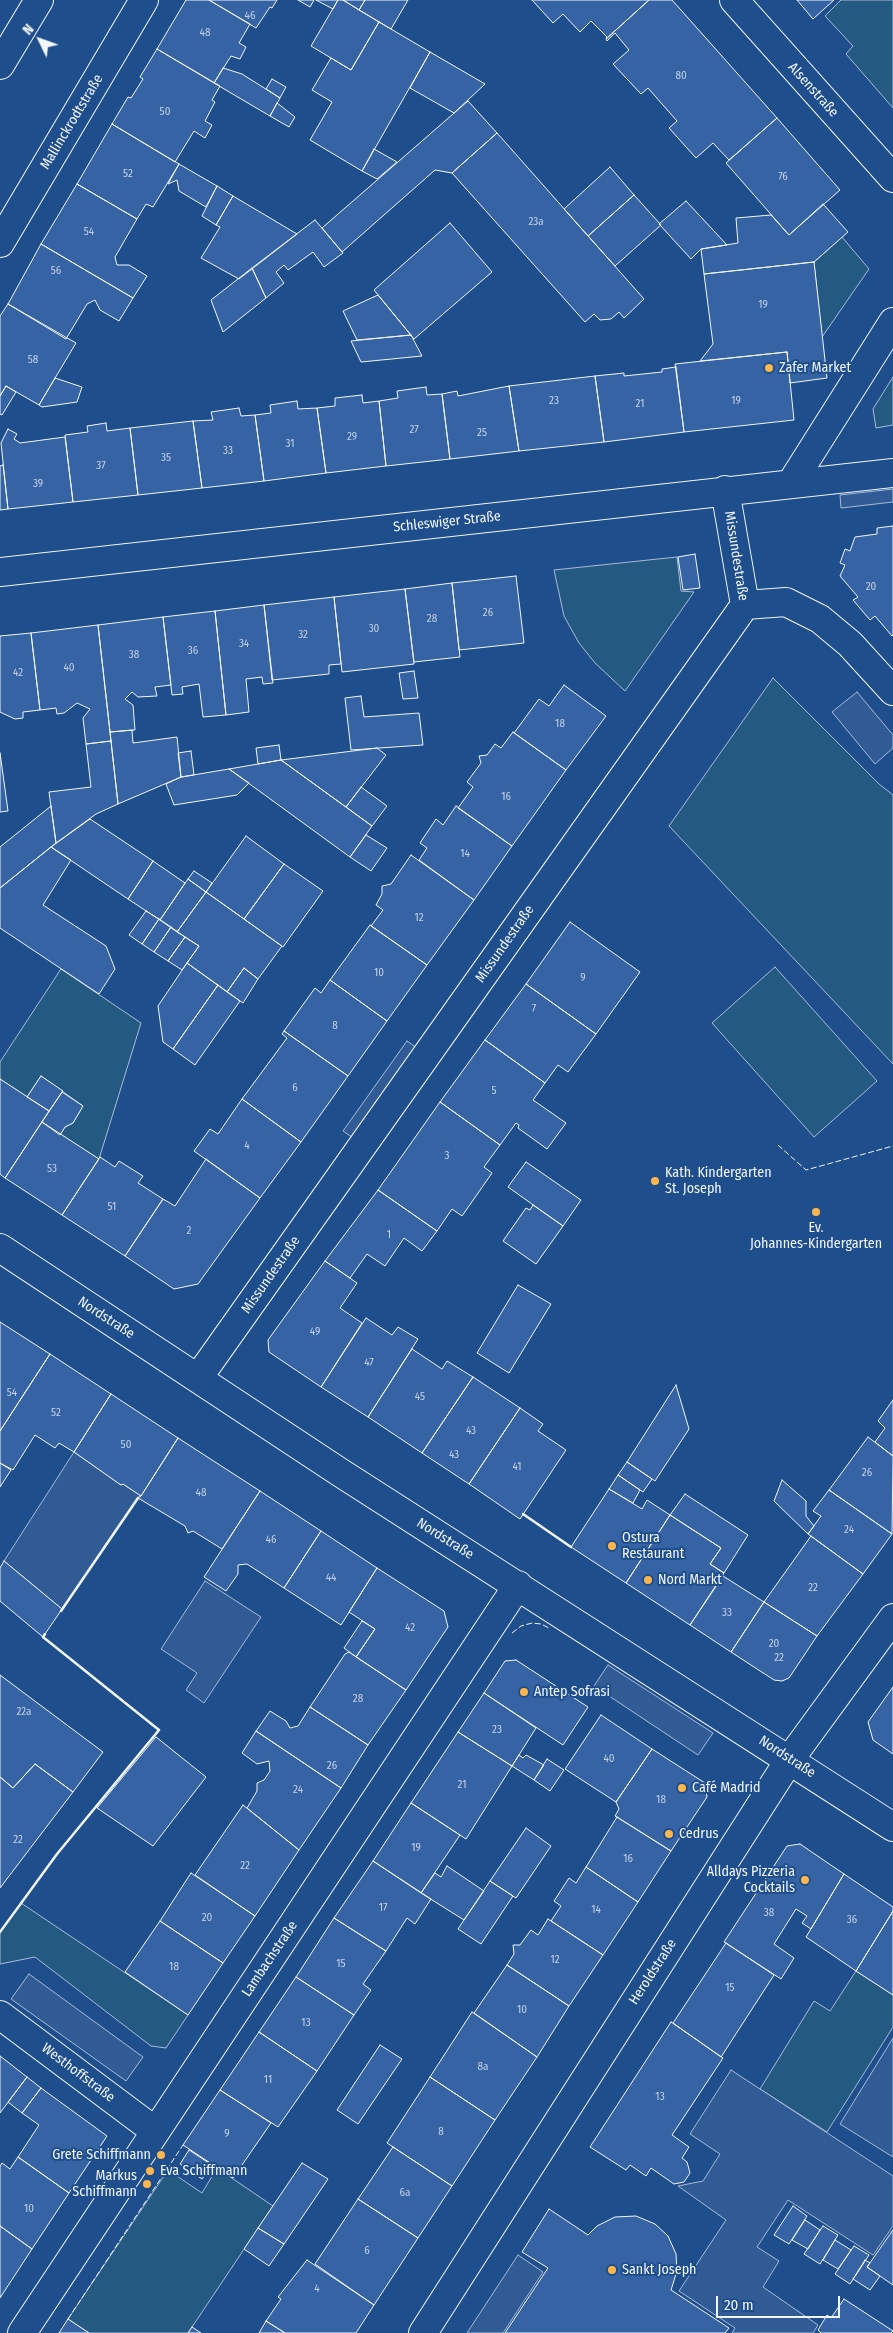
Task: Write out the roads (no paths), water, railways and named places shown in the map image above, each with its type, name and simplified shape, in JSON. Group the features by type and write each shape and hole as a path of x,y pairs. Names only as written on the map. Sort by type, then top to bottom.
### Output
{"street":[{"path":"0,65 39,0"},
{"name":"Mallinckrodtstraße","path":"0,243 144,0"},
{"name":"Alsenstraße","path":"734,0 893,178"},
{"path":"792,482 893,322"},
{"name":"Schleswiger Straße","path":"0,572 792,482 893,473"},
{"name":"Missundestraße","path":"198,1378 745,605 725,490"},
{"path":"745,605 786,602 820,619 850,644 893,692"},
{"name":"Nordstraße","path":"0,1248 340,1473 790,1759 893,1827"},
{"name":"Lambachstraße","path":"22,2333 518,1585"},
{"name":"Heroldstraße","path":"423,2333 790,1759 893,1618"},
{"name":"Westhoffstraße","path":"0,2015 155,2131"}],"place":[{"name":"Zafer Market","path":"769,368"},
{"name":"Kath. Kindergarten St. Joseph","path":"655,1181"},
{"name":"Ev. Johannes-Kindergarten","path":"816,1212"},
{"name":"Ostura Restaurant","path":"612,1546"},
{"name":"Nord Markt","path":"648,1580"},
{"name":"Antep Sofrasi","path":"524,1692"},
{"name":"Café Madrid","path":"682,1788"},
{"name":"Cedrus","path":"669,1834"},
{"name":"Alldays Pizzeria Cocktails","path":"805,1880"},
{"name":"Grete Schiffmann","path":"161,2155"},
{"name":"Eva Schiffmann","path":"150,2171"},
{"name":"Markus Schiffmann","path":"147,2184"},
{"name":"Sankt Joseph","path":"612,2270"}]}
